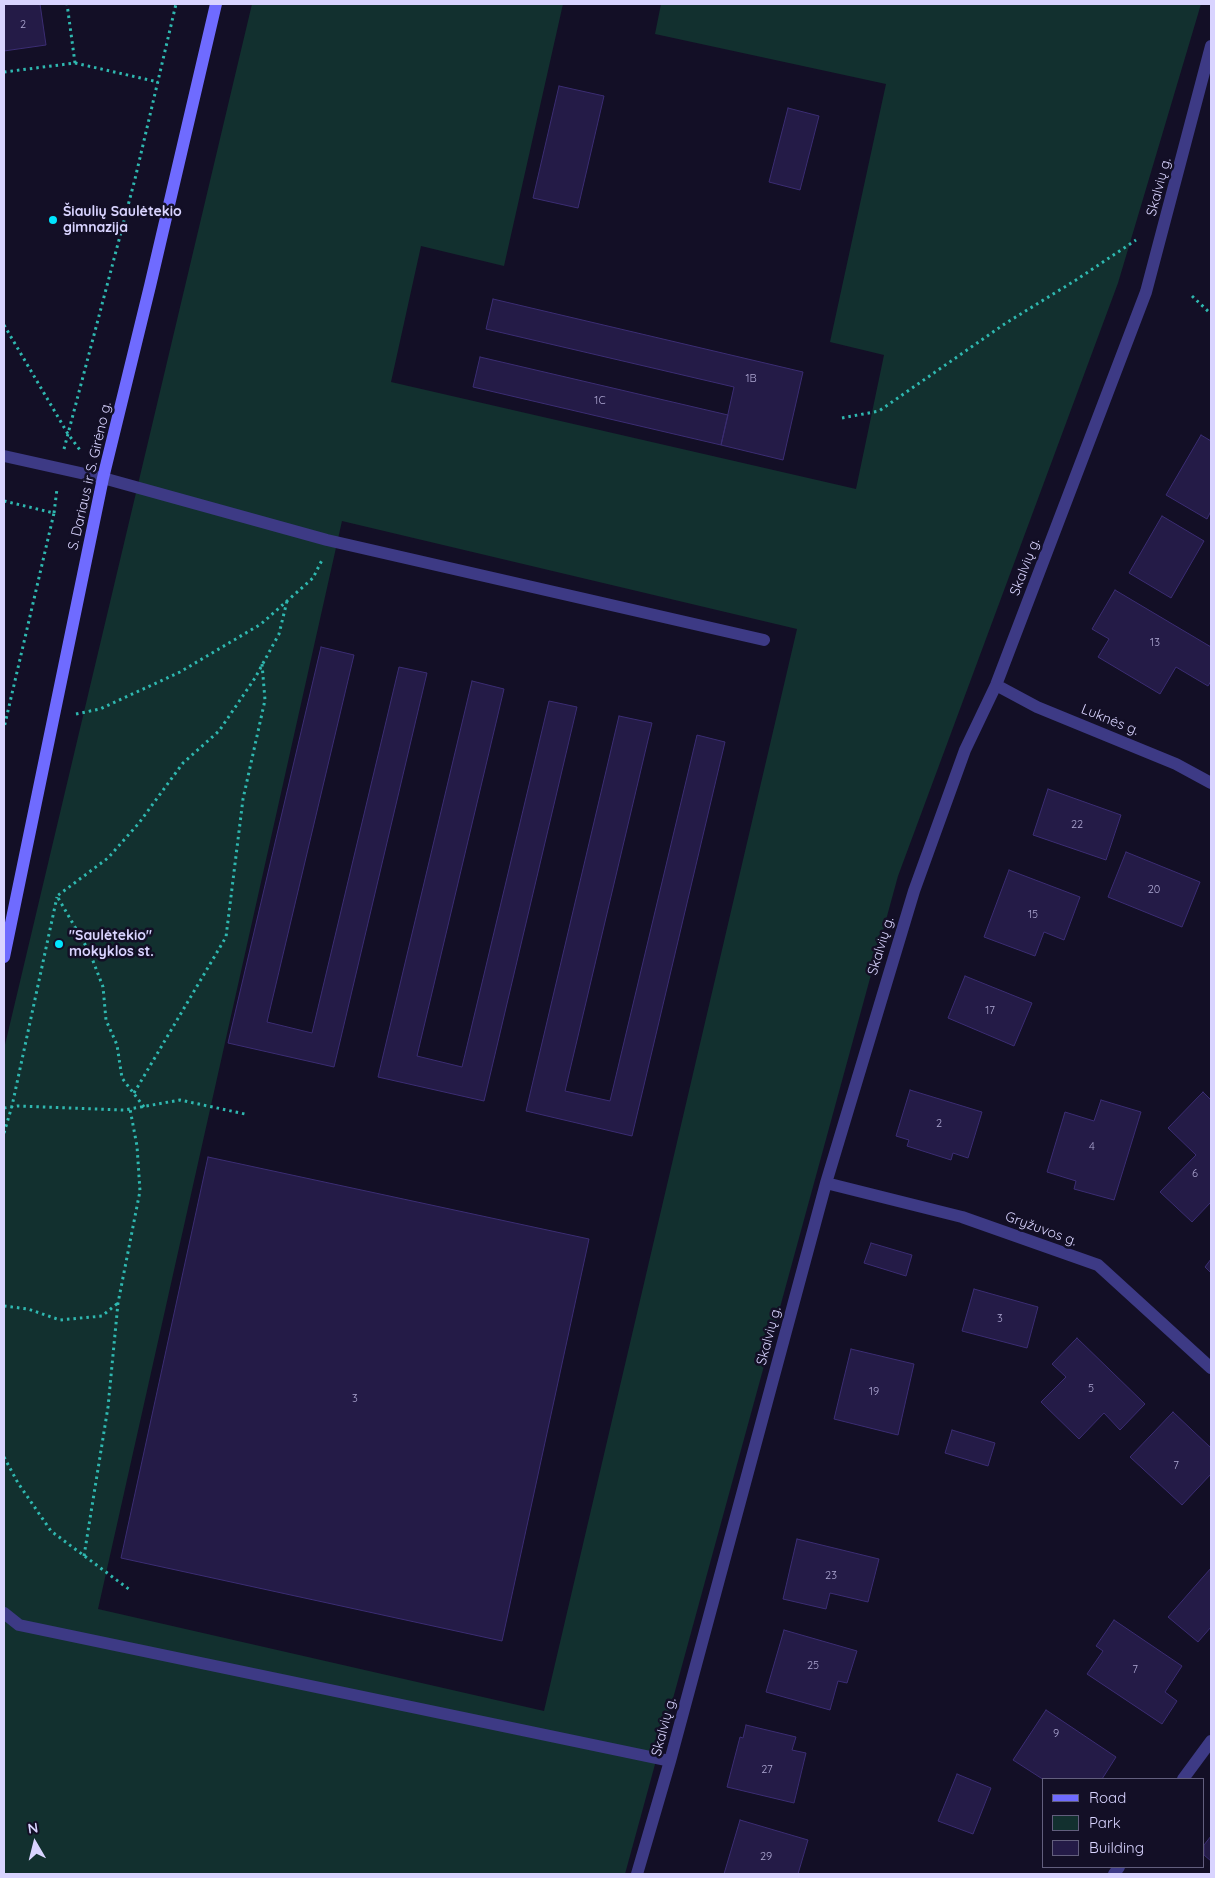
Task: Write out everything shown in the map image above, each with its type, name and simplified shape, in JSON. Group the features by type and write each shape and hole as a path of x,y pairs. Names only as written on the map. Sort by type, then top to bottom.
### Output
{"street":[{"name":"S. Dariaus ir S. Girėno g.","path":"4,958 103,478 216,4"},
{"name":"Skalvių g.","path":"637,1874 670,1761 826,1183 914,891 965,750 996,685 1146,292 1211,46"},
{"path":"4,456 59,470 103,478 327,540 764,640"},
{"name":"Luknės g.","path":"996,685 1037,707 1176,764 1211,783"},
{"name":"Gryžuvos g.","path":"826,1183 962,1217 1098,1265 1211,1368"},
{"path":"4,1613 19,1625 670,1761"},
{"path":"1184,1778 1211,1741"}],"path":[{"path":"66,4 74,64"},
{"path":"4,728 54,513 59,470 135,179 176,4"},
{"path":"4,72 74,64 158,82"},
{"path":"842,418 879,411 1006,323 1076,280 1166,220"},
{"path":"1192,296 1211,314"},
{"path":"4,325 68,434 103,478"},
{"path":"4,501 54,513"},
{"path":"53,719 100,709 180,672 261,624 313,578 322,560 327,540"},
{"path":"4,1133 12,1106 57,896 108,858 139,823 183,763 219,731 279,634 287,601"},
{"path":"134,1093 226,937 243,799 265,700 262,664"},
{"path":"57,896 90,953 103,987 106,1020 117,1045 122,1078 144,1107"},
{"path":"4,1108 12,1106 130,1109 180,1100 245,1114"},
{"path":"84,1556 108,1407 118,1303 140,1191 137,1146 130,1109"},
{"path":"4,1306 28,1309 60,1320 102,1316 118,1303"},
{"path":"4,1457 18,1483 51,1531 130,1590"}],"green space":[{"path":"252,4 563,4 504,266 421,246 391,382 856,489 884,355 830,342 886,84 655,34 661,4 1201,4 1118,283 898,876 625,1874 4,1874 4,1049","holes":["342,521 797,629 544,1711 98,1609"]}],"building":[{"path":"4,4 40,4 46,45 4,51"},
{"path":"559,86 604,96 578,208 533,198"},
{"path":"788,108 819,116 800,190 769,182"},
{"path":"493,299 803,372 783,460 721,445 734,387 486,329"},
{"path":"480,357 728,415 721,445 473,387"},
{"path":"1201,435 1211,441 1211,511 1207,519 1166,495"},
{"path":"1162,516 1204,541 1171,598 1129,573"},
{"path":"1115,590 1211,647 1211,681 1208,686 1176,667 1160,694 1098,657 1109,639 1092,629"},
{"path":"321,647 354,655 267,1022 312,1033 399,667 427,673 334,1067 228,1043"},
{"path":"472,681 504,689 417,1056 462,1067 549,701 577,707 484,1101 378,1077"},
{"path":"619,716 652,723 565,1091 610,1101 697,735 725,742 632,1136 526,1111"},
{"path":"1048,789 1121,815 1106,860 1033,835"},
{"path":"1126,852 1200,882 1182,927 1108,897"},
{"path":"1009,870 1080,897 1064,940 1044,932 1035,956 984,937"},
{"path":"965,976 1032,1003 1014,1046 948,1018"},
{"path":"910,1090 982,1112 968,1158 953,1153 951,1160 907,1146 909,1140 896,1136"},
{"path":"1203,1092 1211,1100 1211,1202 1192,1222 1160,1192 1196,1155 1168,1128"},
{"path":"1101,1100 1141,1112 1114,1200 1074,1189 1076,1181 1047,1172 1065,1112 1094,1121"},
{"path":"208,1157 589,1239 502,1641 121,1558"},
{"path":"871,1243 912,1255 906,1276 864,1263"},
{"path":"1211,1259 1211,1273 1205,1267"},
{"path":"974,1289 1038,1307 1027,1348 962,1331"},
{"path":"1077,1338 1145,1404 1120,1430 1104,1413 1079,1439 1041,1402 1066,1377 1052,1364"},
{"path":"851,1349 914,1364 898,1435 834,1419"},
{"path":"1173,1412 1211,1448 1211,1474 1182,1505 1130,1457"},
{"path":"952,1430 995,1443 988,1466 945,1453"},
{"path":"797,1539 879,1559 868,1602 830,1593 826,1609 783,1599"},
{"path":"1211,1568 1211,1627 1198,1642 1168,1617"},
{"path":"1114,1620 1182,1666 1165,1692 1177,1701 1162,1724 1087,1674 1103,1651 1096,1646"},
{"path":"784,1630 857,1651 847,1683 838,1681 830,1710 766,1692"},
{"path":"1046,1710 1116,1757 1103,1778 1042,1779 1013,1760"},
{"path":"746,1725 796,1737 792,1750 806,1753 794,1803 727,1787 740,1737 743,1738"},
{"path":"957,1774 991,1788 973,1834 938,1821"},
{"path":"740,1820 808,1840 798,1874 724,1874"},
{"path":"1211,1836 1211,1861 1205,1856 1205,1844"}],"place":[{"name":"Šiaulių Saulėtekio gimnazija","path":"53,220"},
{"name":"\"Saulėtekio\" mokyklos st.","path":"59,944"}]}
